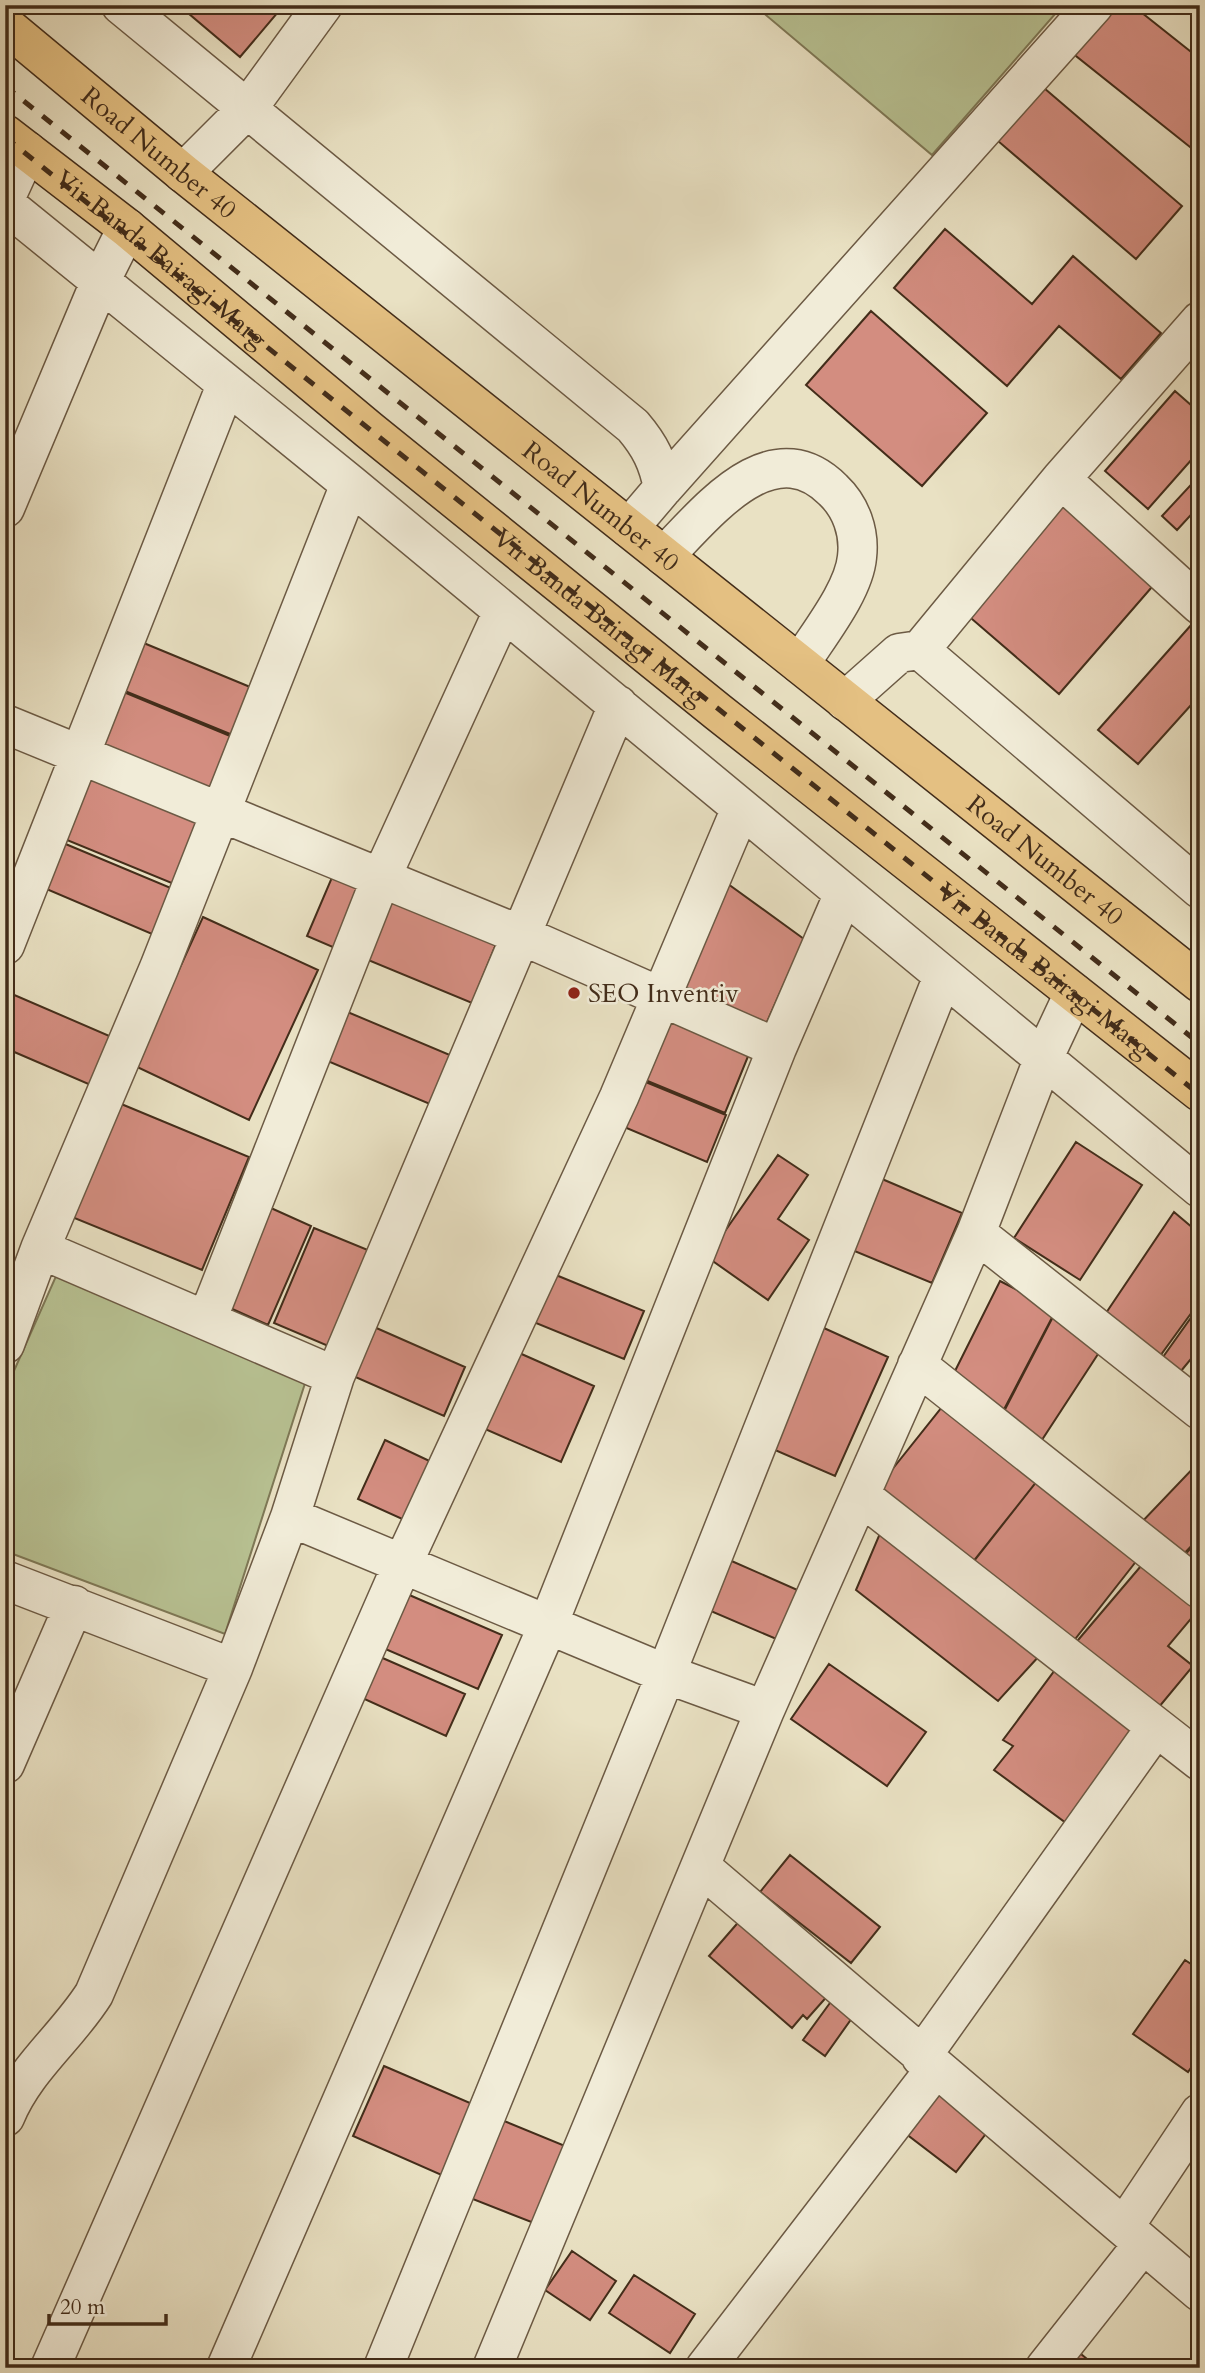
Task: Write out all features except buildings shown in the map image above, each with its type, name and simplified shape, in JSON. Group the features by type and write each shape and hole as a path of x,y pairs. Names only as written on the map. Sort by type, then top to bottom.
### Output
{"main road":[{"name":"Road Number 40","path":"5,25 183,173 1200,983"},
{"name":"Vir Banda Bairagi Marg","path":"16,143 127,228 369,430 687,687 1200,1092"}],"street":[{"path":"121,5 633,426 650,445 659,464 663,488"},
{"path":"183,173 248,108 323,5"},
{"path":"629,528 1094,5"},
{"path":"16,143 5,201 1200,1188"},
{"path":"5,508 100,282 127,228"},
{"path":"845,701 881,666 899,653 920,650 1061,479 1200,321"},
{"path":"5,945 226,385"},
{"path":"664,556 725,495 765,471 788,467 825,482 843,499 852,518 858,558 847,588 800,664"},
{"path":"1061,479 1200,605"},
{"path":"5,1344 40,1249 159,968 350,484"},
{"path":"207,1320 381,878 503,611"},
{"path":"920,650 1200,889"},
{"path":"5,2117 28,2075 94,1994 233,1668 290,1517 335,1376 523,936 618,705"},
{"path":"5,724 80,757 523,936 777,1048"},
{"path":"50,2368 402,1565 613,1110 741,808"},
{"path":"226,2368 548,1625 777,1048 844,893"},
{"path":"383,2368 666,1674 943,976"},
{"path":"492,2368 765,1710 976,1233 1044,1057 1074,993"},
{"path":"976,1233 1200,1410"},
{"path":"40,1249 335,1376"},
{"path":"917,1365 1200,1589"},
{"path":"861,1496 1200,1761"},
{"path":"290,1517 666,1674 765,1710"},
{"path":"5,1580 233,1668"},
{"path":"5,1764 74,1605"},
{"path":"705,2368 928,2063 1156,1727"},
{"path":"701,1867 1200,2292"},
{"path":"1045,2368 1133,2235 1200,2113"}],"green space":[{"path":"754,5 1063,5 932,155"},
{"path":"69,1247 307,1377 225,1634 5,1551 5,1391"}],"railway":[{"path":"5,86 1200,1044"},
{"path":"5,137 1200,1095"}],"place":[{"name":"SEO Inventiv","path":"574,993"}]}
